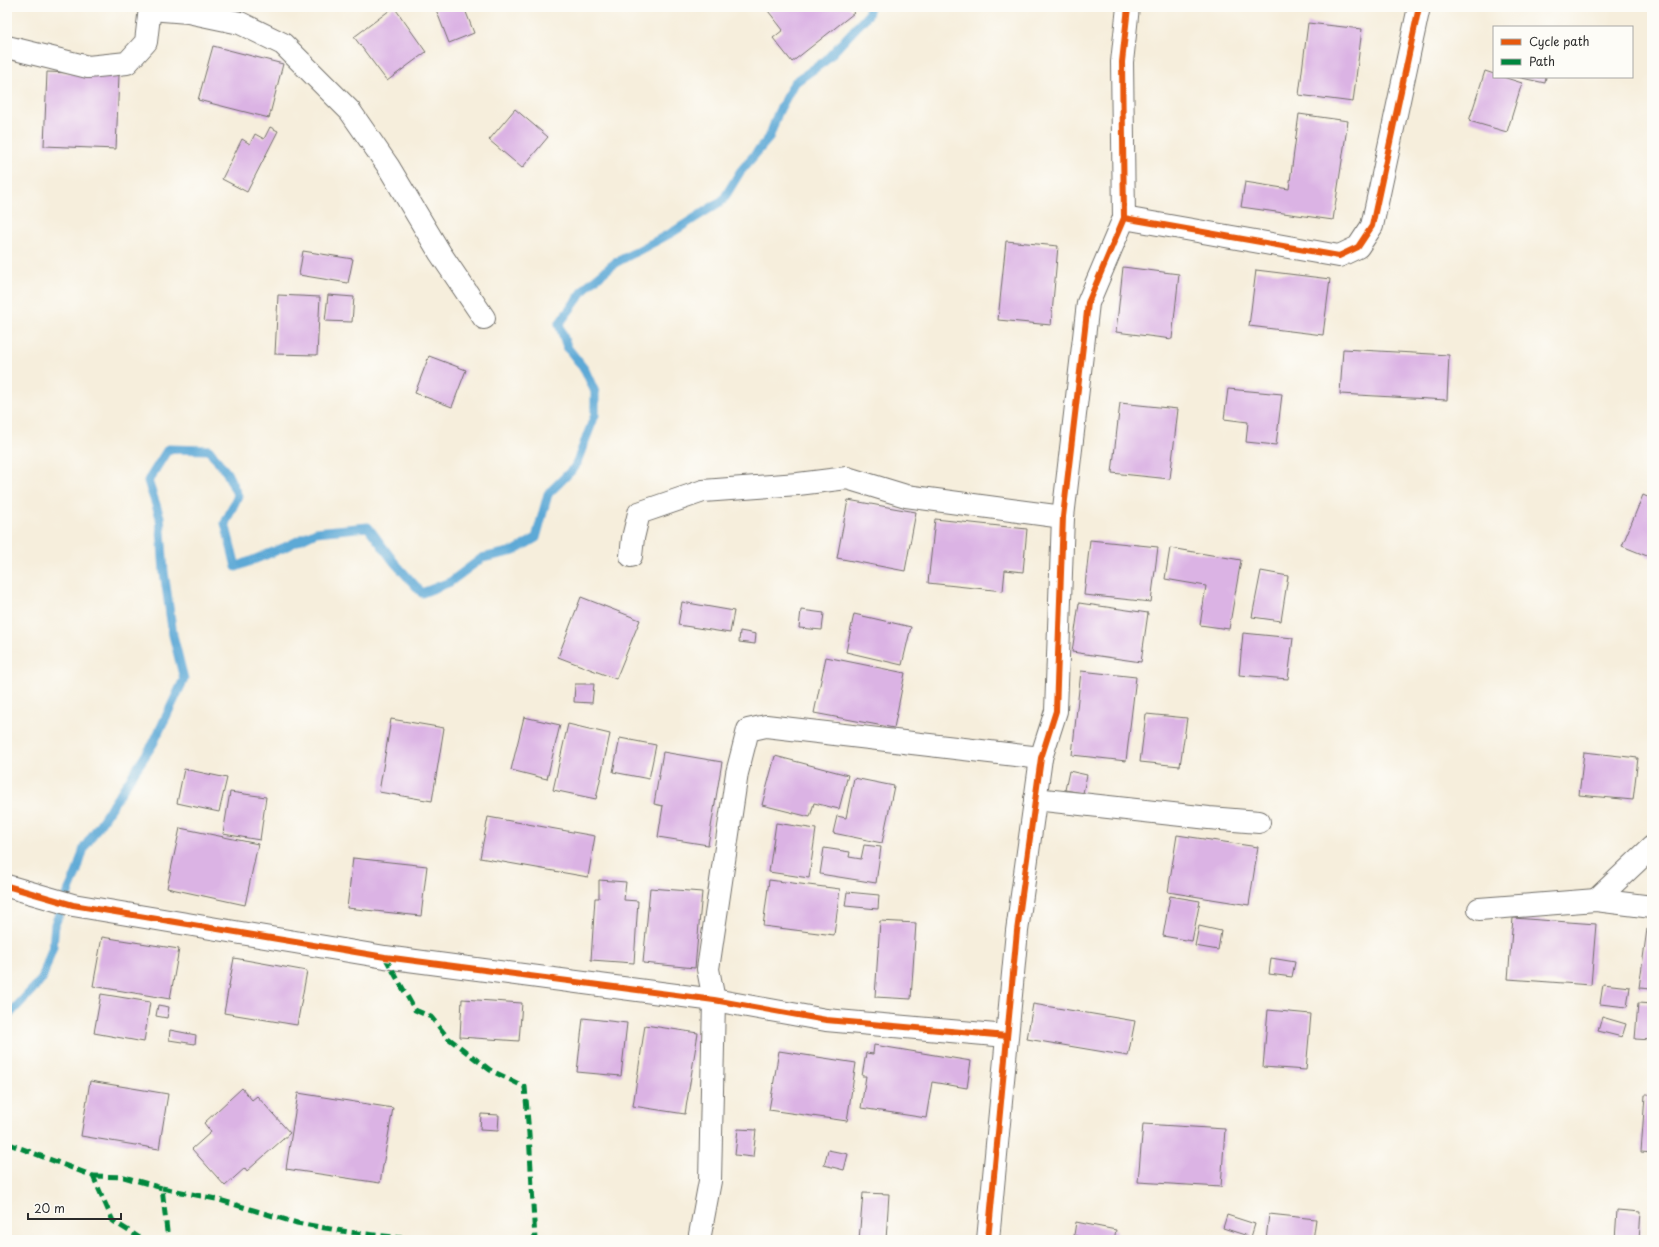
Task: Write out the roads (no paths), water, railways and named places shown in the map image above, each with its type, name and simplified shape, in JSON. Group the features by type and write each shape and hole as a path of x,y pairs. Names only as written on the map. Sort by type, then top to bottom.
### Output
{"street":[{"path":"988,1240 1017,931 1041,758 1056,711 1063,517 1088,302 1124,218 1122,62 1128,7"},
{"path":"1124,218 1339,256 1358,247 1372,226 1419,7"},
{"path":"7,47 88,67 127,63 146,42 150,8 188,12 240,23 283,44 350,111 388,166 440,253 484,318"},
{"path":"631,556 633,538 639,513 703,491 798,484 846,478 906,496 1063,517"},
{"path":"699,1240 710,1181 714,1000 708,969 737,774 748,730 766,726 1041,758"},
{"path":"1035,799 1259,822"},
{"path":"1596,900 1652,847"},
{"path":"7,886 73,905 386,957 714,1000 826,1020 1007,1036"},
{"path":"1479,909 1596,900 1652,907"}],"waterway":[{"path":"7,1017 42,979 53,946 55,924 77,871 84,848 153,744 184,679 173,635 164,572 160,517 148,481 168,449 209,450 227,473 238,496 225,523 236,567 283,548 316,532 368,527 394,562 422,593 450,582 482,558 514,551 536,538 548,494 575,467 595,415 595,392 585,370 567,347 559,324 587,286 615,263 673,232 723,200 740,172 769,138 778,113 794,83 825,61 868,15 870,7"}]}
